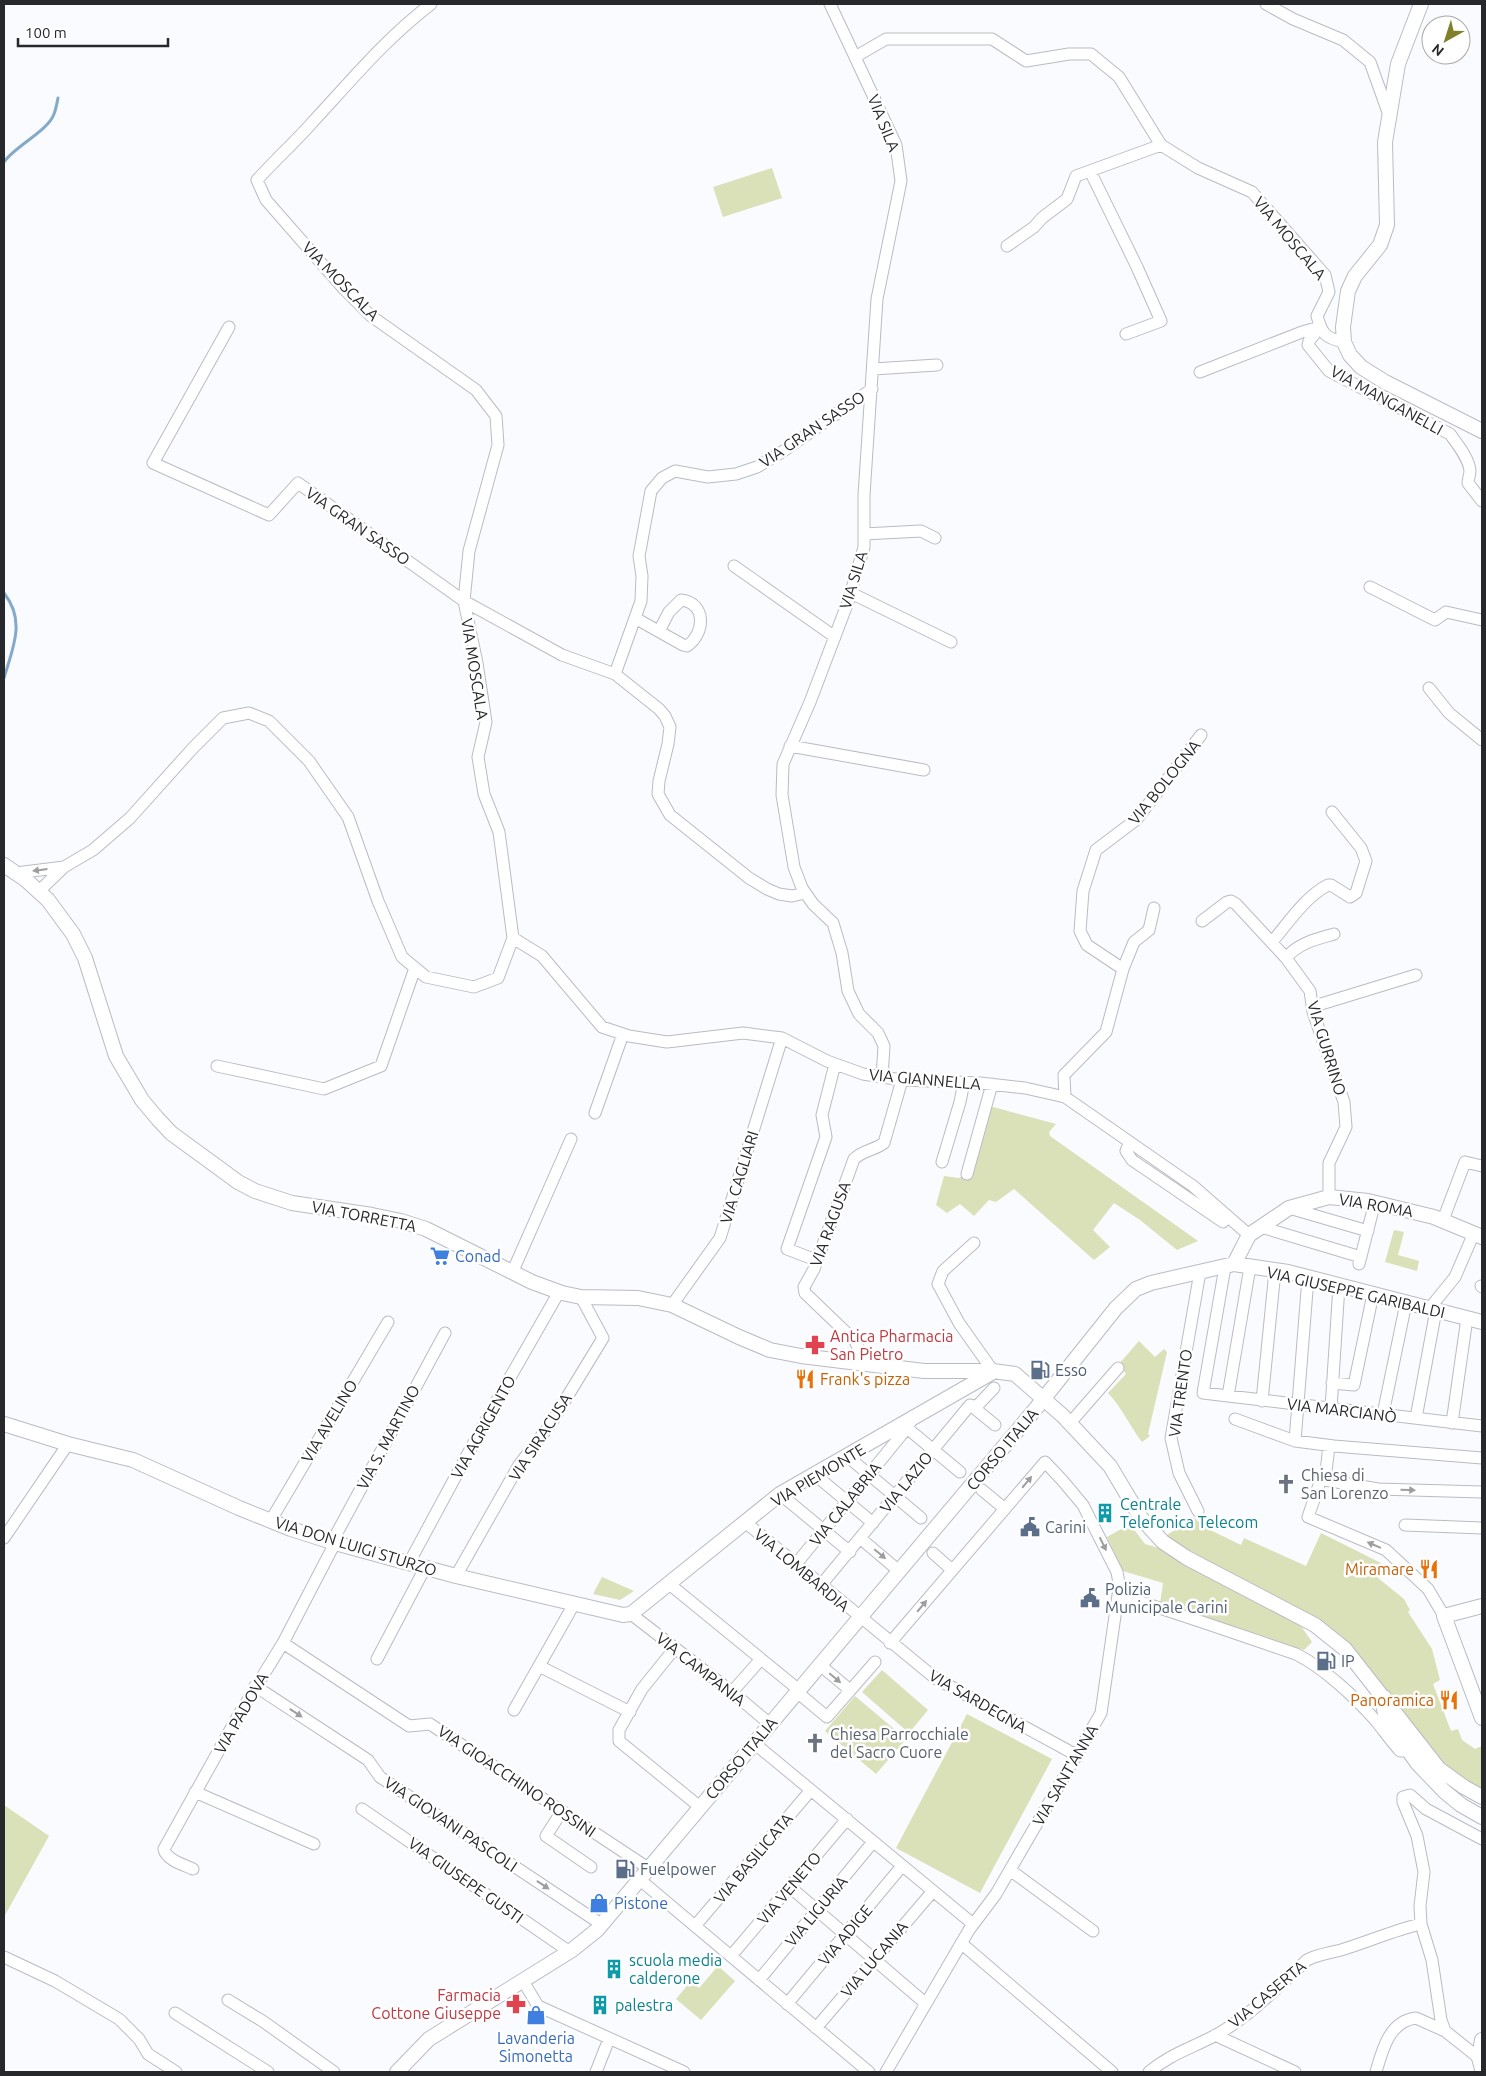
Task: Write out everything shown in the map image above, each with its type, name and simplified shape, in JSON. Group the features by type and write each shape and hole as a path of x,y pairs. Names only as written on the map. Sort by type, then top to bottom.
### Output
{"street":[{"name":"VIA MOSCALA","path":"39,891 64,868 93,850 130,818 193,748 223,718 249,713 269,721 309,761 348,817 378,901 402,957 426,977 474,987 498,978 514,938 499,832 482,785 478,757 486,722 477,663 464,601 469,551 498,445 496,416 476,390 371,316 343,288 266,200 257,180 276,158 309,126 380,47 431,4"},
{"path":"830,4 855,57"},
{"path":"1266,4 1293,19 1343,40 1370,62 1389,117"},
{"path":"1421,4 1398,64 1385,142 1386,225 1380,245 1355,276 1348,291 1343,327 1344,342 1350,355 1361,367 1385,382 1479,427"},
{"name":"VIA MOSCALA","path":"855,57 886,39 992,39 1026,61 1069,54 1091,54 1119,77 1161,145 1198,168 1252,192 1325,275 1329,292 1317,316 1320,327"},
{"name":"VIA SILA","path":"855,57 896,145 902,181 877,299 864,495 864,547 851,594 835,637 783,764 782,795 794,867 805,893 813,904 833,923 842,953 848,990 860,1014 878,1033 884,1046 882,1077"},
{"path":"1007,246 1034,227 1042,218 1067,199 1076,176 1161,145"},
{"path":"1090,171 1161,321 1126,334"},
{"name":"VIA GRAN SASSO","path":"229,327 153,463 268,515 298,483 464,601"},
{"path":"1200,372 1302,332 1320,327 1328,338 1344,342"},
{"name":"VIA MANGANELLI","path":"1320,327 1309,340 1308,345 1329,371 1450,434 1463,452 1468,463 1470,470 1468,483 1482,501"},
{"path":"873,369 937,365"},
{"name":"VIA GRAN SASSO","path":"615,674 641,601 642,576 639,556 649,499 654,485 675,471 708,477 736,474 758,467 872,389"},
{"path":"864,534 921,531 935,538"},
{"path":"734,566 835,637"},
{"path":"1370,587 1435,620 1446,612 1482,620"},
{"path":"851,594 951,642"},
{"path":"464,601 562,655 615,674 659,709 670,727 668,744 658,781 658,794 670,816 767,890 792,896 805,893"},
{"path":"636,618 659,631"},
{"path":"1429,688 1449,713 1482,740"},
{"name":"VIA BOLOGNA","path":"1123,970 1087,946 1080,932 1083,891 1096,850 1137,818 1201,735"},
{"path":"790,746 924,770"},
{"path":"1272,942 1301,908 1328,884 1350,897 1356,893 1366,861 1361,848 1332,812"},
{"name":"VIA TORRETTA","path":"4,865 39,891 61,915 73,934 85,958 111,1043 129,1081 157,1118 190,1148 255,1191 292,1203 401,1221 426,1229 512,1273 560,1292 581,1297 638,1298 672,1305 770,1350 801,1356 924,1372 993,1371 1015,1374 1070,1423 1110,1466 1141,1518 1163,1542 1187,1558 1316,1625 1345,1649 1439,1769 1482,1797"},
{"path":"16,873 64,868"},
{"name":"VIA GURRINO","path":"1202,920 1231,901 1236,904 1286,958 1310,991 1313,1012 1344,1102 1346,1127 1329,1163 1329,1197"},
{"path":"1064,1097 1064,1075 1106,1032 1123,970 1134,942 1149,930 1154,908"},
{"path":"1286,958 1292,950 1312,940 1334,934"},
{"name":"VIA GIANNELLA","path":"514,938 542,956 602,1027 623,1034 667,1042 743,1033 782,1038 835,1064 863,1074 902,1080 992,1084 1025,1088 1064,1097 1193,1186 1249,1235"},
{"path":"217,1066 324,1089 381,1066 415,968"},
{"path":"1313,1012 1321,1004 1416,975"},
{"path":"594,1113 623,1034"},
{"name":"VIA CAGLIARI","path":"672,1305 720,1238 782,1038"},
{"path":"816,1260 788,1249 826,1137 822,1115 835,1064"},
{"name":"VIA RAGUSA","path":"866,1364 855,1341 805,1293 804,1287 854,1159 860,1153 879,1147 884,1143 902,1080"},
{"path":"942,1162 964,1082"},
{"path":"967,1174 992,1084"},
{"path":"512,1273 571,1139"},
{"path":"1130,1142 1126,1151 1132,1160 1223,1222"},
{"path":"1443,1220 1465,1162 1482,1166"},
{"name":"VIA ROMA","path":"1229,1266 1249,1235 1289,1208 1329,1197 1375,1202 1443,1220 1478,1235"},
{"path":"1261,1227 1360,1260 1375,1202"},
{"path":"1289,1208 1368,1231"},
{"path":"1416,1418 1432,1309 1455,1277 1478,1235"},
{"path":"974,1243 943,1271 938,1284 959,1323 993,1371"},
{"name":"VIA GIUSEPPE GARIBALDI","path":"1044,1398 1116,1308 1136,1289 1229,1266 1275,1270 1482,1322"},
{"name":"VIA MARCIANÒ","path":"1229,1266 1203,1393 1482,1426"},
{"path":"1228,1396 1250,1267"},
{"path":"1262,1400 1275,1270"},
{"name":"VIA TRENTO","path":"1198,1511 1179,1473 1172,1438 1200,1272"},
{"path":"1295,1441 1308,1278"},
{"path":"1331,1408 1339,1286"},
{"name":"VIA AGRIGENTO","path":"409,1563 492,1409 560,1292"},
{"path":"1332,1383 1354,1386 1373,1294"},
{"name":"VIA SIRACUSA","path":"456,1576 520,1465 550,1425 603,1338 581,1297"},
{"path":"1383,1414 1406,1303"},
{"path":"1452,1422 1467,1318"},
{"name":"VIA AVELINO","path":"271,1520 388,1322"},
{"name":"VIA S. MARTINO","path":"334,1543 445,1333"},
{"path":"1070,1423 1118,1368"},
{"name":"VIA PIEMONTE","path":"631,1614 780,1494 847,1456 910,1424 993,1371"},
{"name":"VIA LAZIO","path":"821,1585 970,1404 976,1407 994,1388"},
{"name":"CORSO ITALIA","path":"397,2072 429,2039 570,1952 601,1924 1044,1398"},
{"path":"973,1407 995,1425"},
{"path":"1235,1420 1295,1441 1329,1446 1482,1458"},
{"name":"VIA DON LUIGI STURZO","path":"4,1424 68,1444 133,1460 271,1520 334,1543 456,1576 614,1613 631,1614"},
{"path":"910,1424 932,1449 960,1472"},
{"name":"VIA CALABRIA","path":"796,1564 910,1424"},
{"path":"4,1538 68,1444"},
{"path":"1329,1446 1323,1481 1308,1517 1386,1550 1428,1589 1444,1616 1482,1718"},
{"path":"847,1456 921,1518"},
{"name":"VIA SANT'ANNA","path":"886,2072 961,1943 996,1894 1102,1713 1118,1595 1119,1583 1116,1572 1083,1505 1045,1462 1005,1509"},
{"path":"814,1474 873,1523"},
{"path":"1323,1481 1378,1489 1482,1492"},
{"path":"890,1643 1005,1509 982,1490"},
{"path":"780,1494 850,1552"},
{"name":"VIA LOMBARDIA","path":"745,1522 860,1617"},
{"path":"1406,1525 1482,1528"},
{"path":"860,1538 899,1571"},
{"name":"VIA PADOVA","path":"193,1870 168,1857 164,1849 255,1686 283,1643 334,1543"},
{"path":"933,1553 952,1570"},
{"path":"377,1658 425,1568"},
{"path":"668,1583 761,1659 827,1717 875,1662"},
{"path":"1118,1595 1177,1613 1307,1660 1354,1699 1375,1720 1400,1751 1409,1751"},
{"path":"514,1710 574,1604"},
{"path":"1444,1616 1482,1606"},
{"name":"VIA CAMPANIA","path":"631,1614 732,1692 770,1724"},
{"name":"VIA SARDEGNA","path":"860,1617 935,1678 1078,1756"},
{"name":"VIA GIOACCHINO ROSSINI","path":"283,1643 409,1726 430,1724 648,1868"},
{"path":"675,1648 642,1689 618,1730 619,1741 700,1807"},
{"path":"732,1692 761,1659"},
{"path":"820,1665 850,1690"},
{"path":"539,1666 630,1712"},
{"name":"VIA GIOVANI PASCOLI","path":"255,1686 368,1760 380,1777 601,1924"},
{"path":"1384,1697 1383,1704 1386,1719 1418,1764 1444,1792 1461,1805 1482,1817"},
{"path":"754,1743 973,1924"},
{"name":"VIA BASILICATA","path":"695,1926 811,1790"},
{"path":"195,1792 314,1844"},
{"path":"1445,2031 1441,2020 1432,1960 1421,1924 1420,1906 1424,1872 1417,1836 1403,1802 1403,1797 1410,1795 1426,1809 1482,1839"},
{"name":"VIA GIUSEPE GUSTI","path":"362,1809 570,1952"},
{"path":"562,1811 546,1836 591,1867"},
{"name":"VIA VENETO","path":"731,1956 847,1820"},
{"name":"VIA LIGURIA","path":"759,1980 874,1842"},
{"name":"VIA ADIGE","path":"787,2004 902,1866"},
{"path":"1010,1870 1093,1931"},
{"path":"639,1879 869,2072"},
{"path":"790,1887 925,2003"},
{"name":"VIA LUCANIA","path":"816,2028 933,1891"},
{"name":"VIA CASERTA","path":"1149,2072 1179,2051 1216,2035 1242,2018 1315,1955 1340,1950 1421,1924"},
{"path":"961,1943 1112,2072"},
{"path":"4,1957 54,1981 119,2019 139,2038 148,2054 176,2072"},
{"path":"522,1981 538,2006 684,2072"},
{"path":"228,2000 264,2022 334,2072"},
{"path":"175,2013 268,2072"},
{"path":"1376,2072 1387,2038 1404,2022 1416,2018 1445,2031 1480,2063"},
{"path":"1216,2035 1295,2072"},
{"path":"596,2072 609,2039"},
{"path":"1480,2063 1482,2040"}],"green space":[{"path":"772,168 782,198 723,217 713,187"},
{"path":"986,1105 1056,1124 1049,1132 1050,1136 1198,1241 1177,1250 1140,1220 1114,1203 1093,1230 1110,1247 1094,1260 1014,1189 996,1202 989,1200 974,1216 960,1204 947,1213 936,1205 944,1176 959,1178 967,1174"},
{"path":"1394,1230 1404,1232 1398,1255 1419,1261 1417,1271 1385,1262"},
{"path":"1139,1341 1155,1357 1164,1349 1167,1352 1148,1434 1150,1436 1142,1442 1108,1393 1126,1374 1119,1364"},
{"path":"1195,1518 1202,1526 1241,1545 1244,1538 1306,1566 1321,1533 1385,1565 1378,1578 1404,1599 1410,1610 1408,1612 1432,1649 1440,1680 1433,1684 1451,1731 1458,1729 1462,1740 1475,1749 1482,1746 1482,1789 1460,1777 1445,1765 1343,1637 1319,1620 1250,1585 1165,1536"},
{"path":"1130,1524 1145,1544 1159,1548 1303,1623 1301,1626 1312,1642 1304,1650 1160,1604 1163,1583 1123,1571 1107,1537"},
{"path":"602,1577 634,1591 620,1600 593,1594"},
{"path":"882,1670 928,1710 909,1733 862,1692"},
{"path":"855,1696 906,1739 876,1774 825,1731"},
{"path":"967,1714 1052,1759 980,1893 896,1848"},
{"path":"4,1805 49,1836 4,1917"},
{"path":"718,1966 735,1981 701,2020 676,1999 691,1981 699,1988"}],"waterway":[{"path":"4,162 51,120 58,98"},
{"path":"4,593 11,603 16,624 14,645 4,678"}],"place":[{"name":"Conad","path":"440,1256"},
{"name":"Antica Pharmacia San Pietro","path":"815,1345"},
{"name":"Esso","path":"1040,1370"},
{"name":"Frank's pizza","path":"805,1379"},
{"name":"Chiesa di San Lorenzo","path":"1286,1484"},
{"name":"Centrale Telefonica Telecom","path":"1105,1513"},
{"name":"Carini","path":"1030,1527"},
{"name":"Miramare","path":"1429,1569"},
{"name":"Polizia Municipale Carini","path":"1090,1598"},
{"name":"IP","path":"1326,1661"},
{"name":"Panoramica","path":"1449,1700"},
{"name":"Chiesa Parrocchiale del Sacro Cuore","path":"815,1743"},
{"name":"Fuelpower","path":"625,1869"},
{"name":"Pistone","path":"599,1903"},
{"name":"scuola media calderone","path":"614,1969"},
{"name":"Farmacia Cottone Giuseppe","path":"516,2004"},
{"name":"palestra","path":"600,2005"},
{"name":"Lavanderia Simonetta","path":"536,2015"}]}
